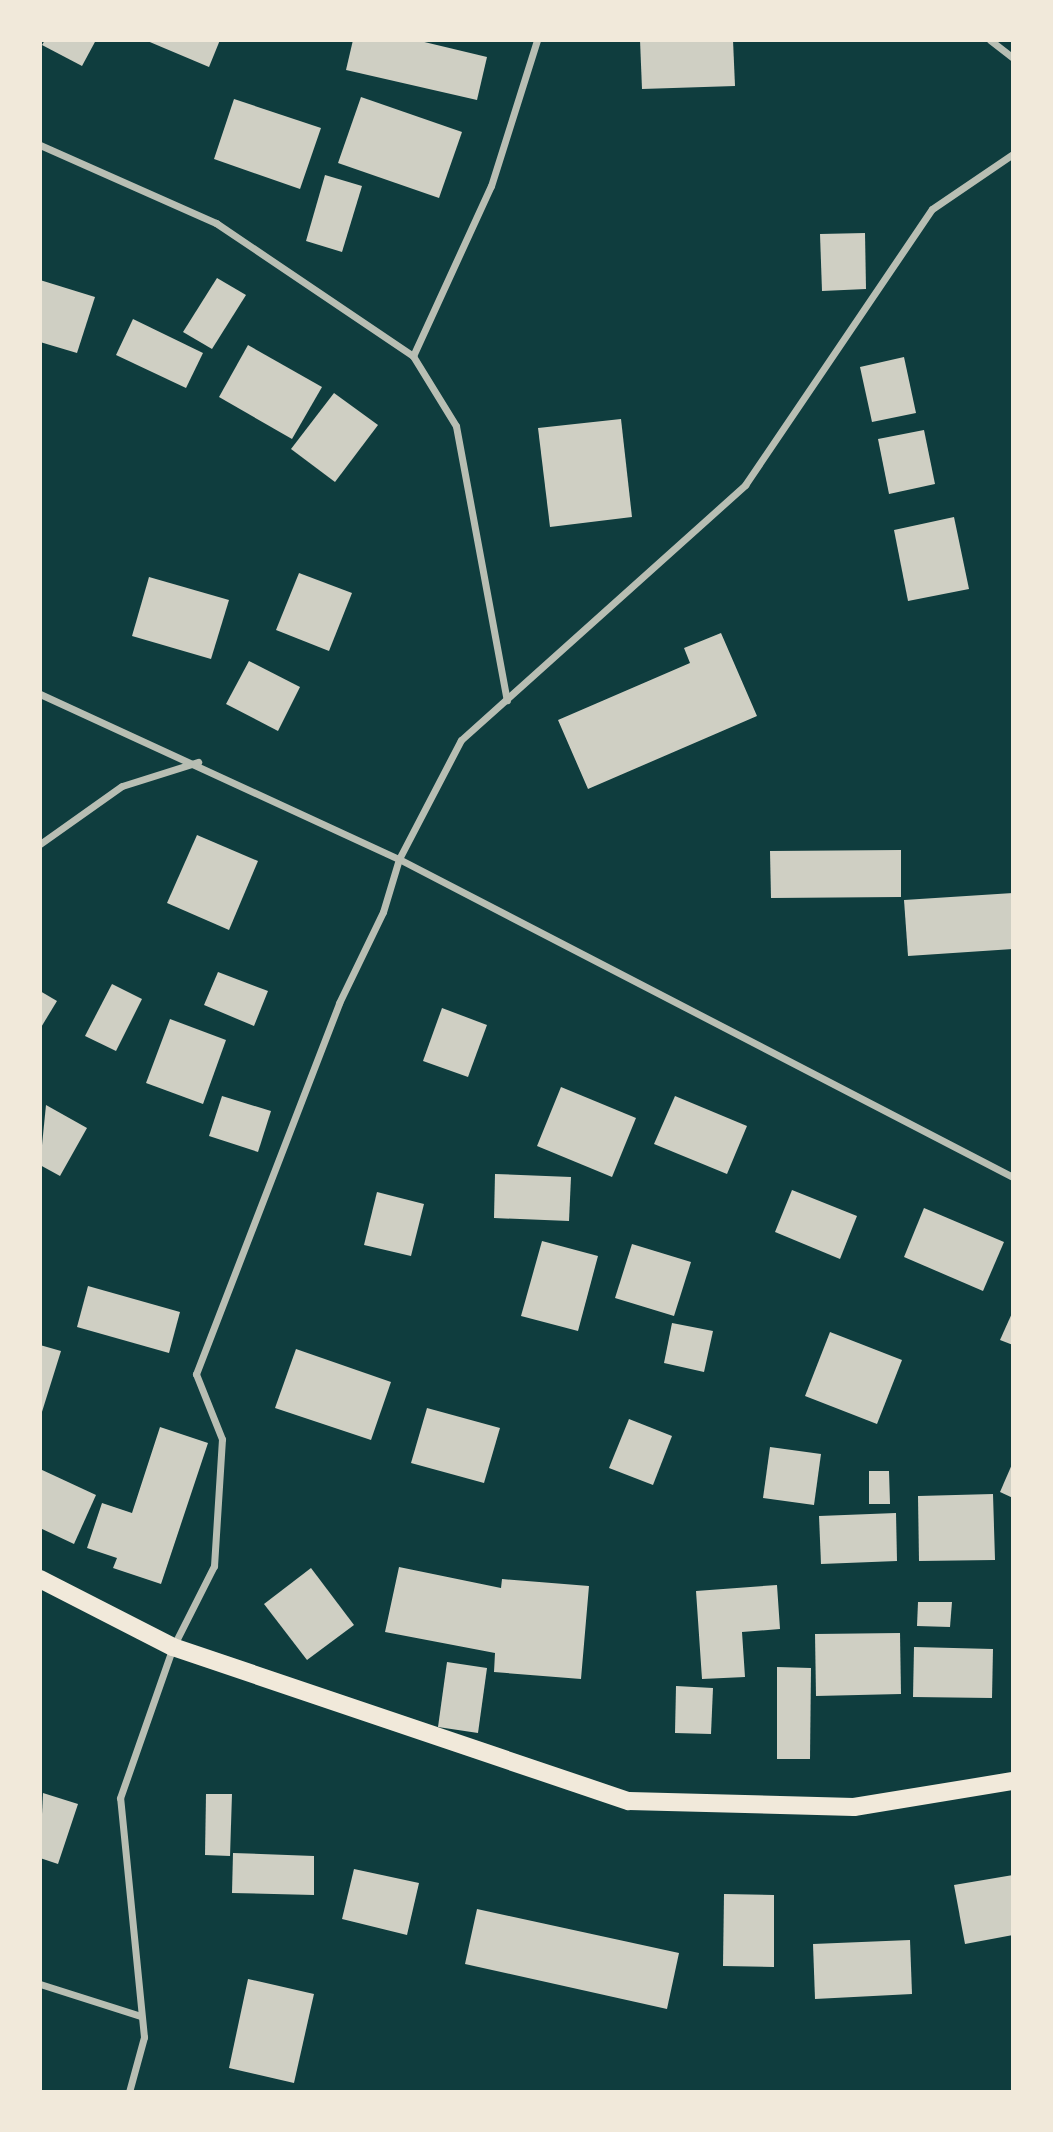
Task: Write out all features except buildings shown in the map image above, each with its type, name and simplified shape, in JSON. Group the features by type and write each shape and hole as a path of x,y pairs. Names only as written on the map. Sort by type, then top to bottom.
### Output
{"main road":[{"path":"40,1579 173,1647 629,1801 854,1807 1013,1781"}],"street":[{"path":"413,356 491,186 537,40"},
{"path":"990,40 1013,58"},
{"path":"40,145 216,223 413,356 456,426 507,700"},
{"path":"129,2092 144,2037 120,1798 173,1647 214,1566 222,1439 196,1374 339,1003 383,912 399,859 461,740 746,485 932,209 1013,153"},
{"path":"40,694 198,761 399,859 1013,1177"},
{"path":"40,844 122,786 198,761"},
{"path":"40,1984 141,2016"}]}
